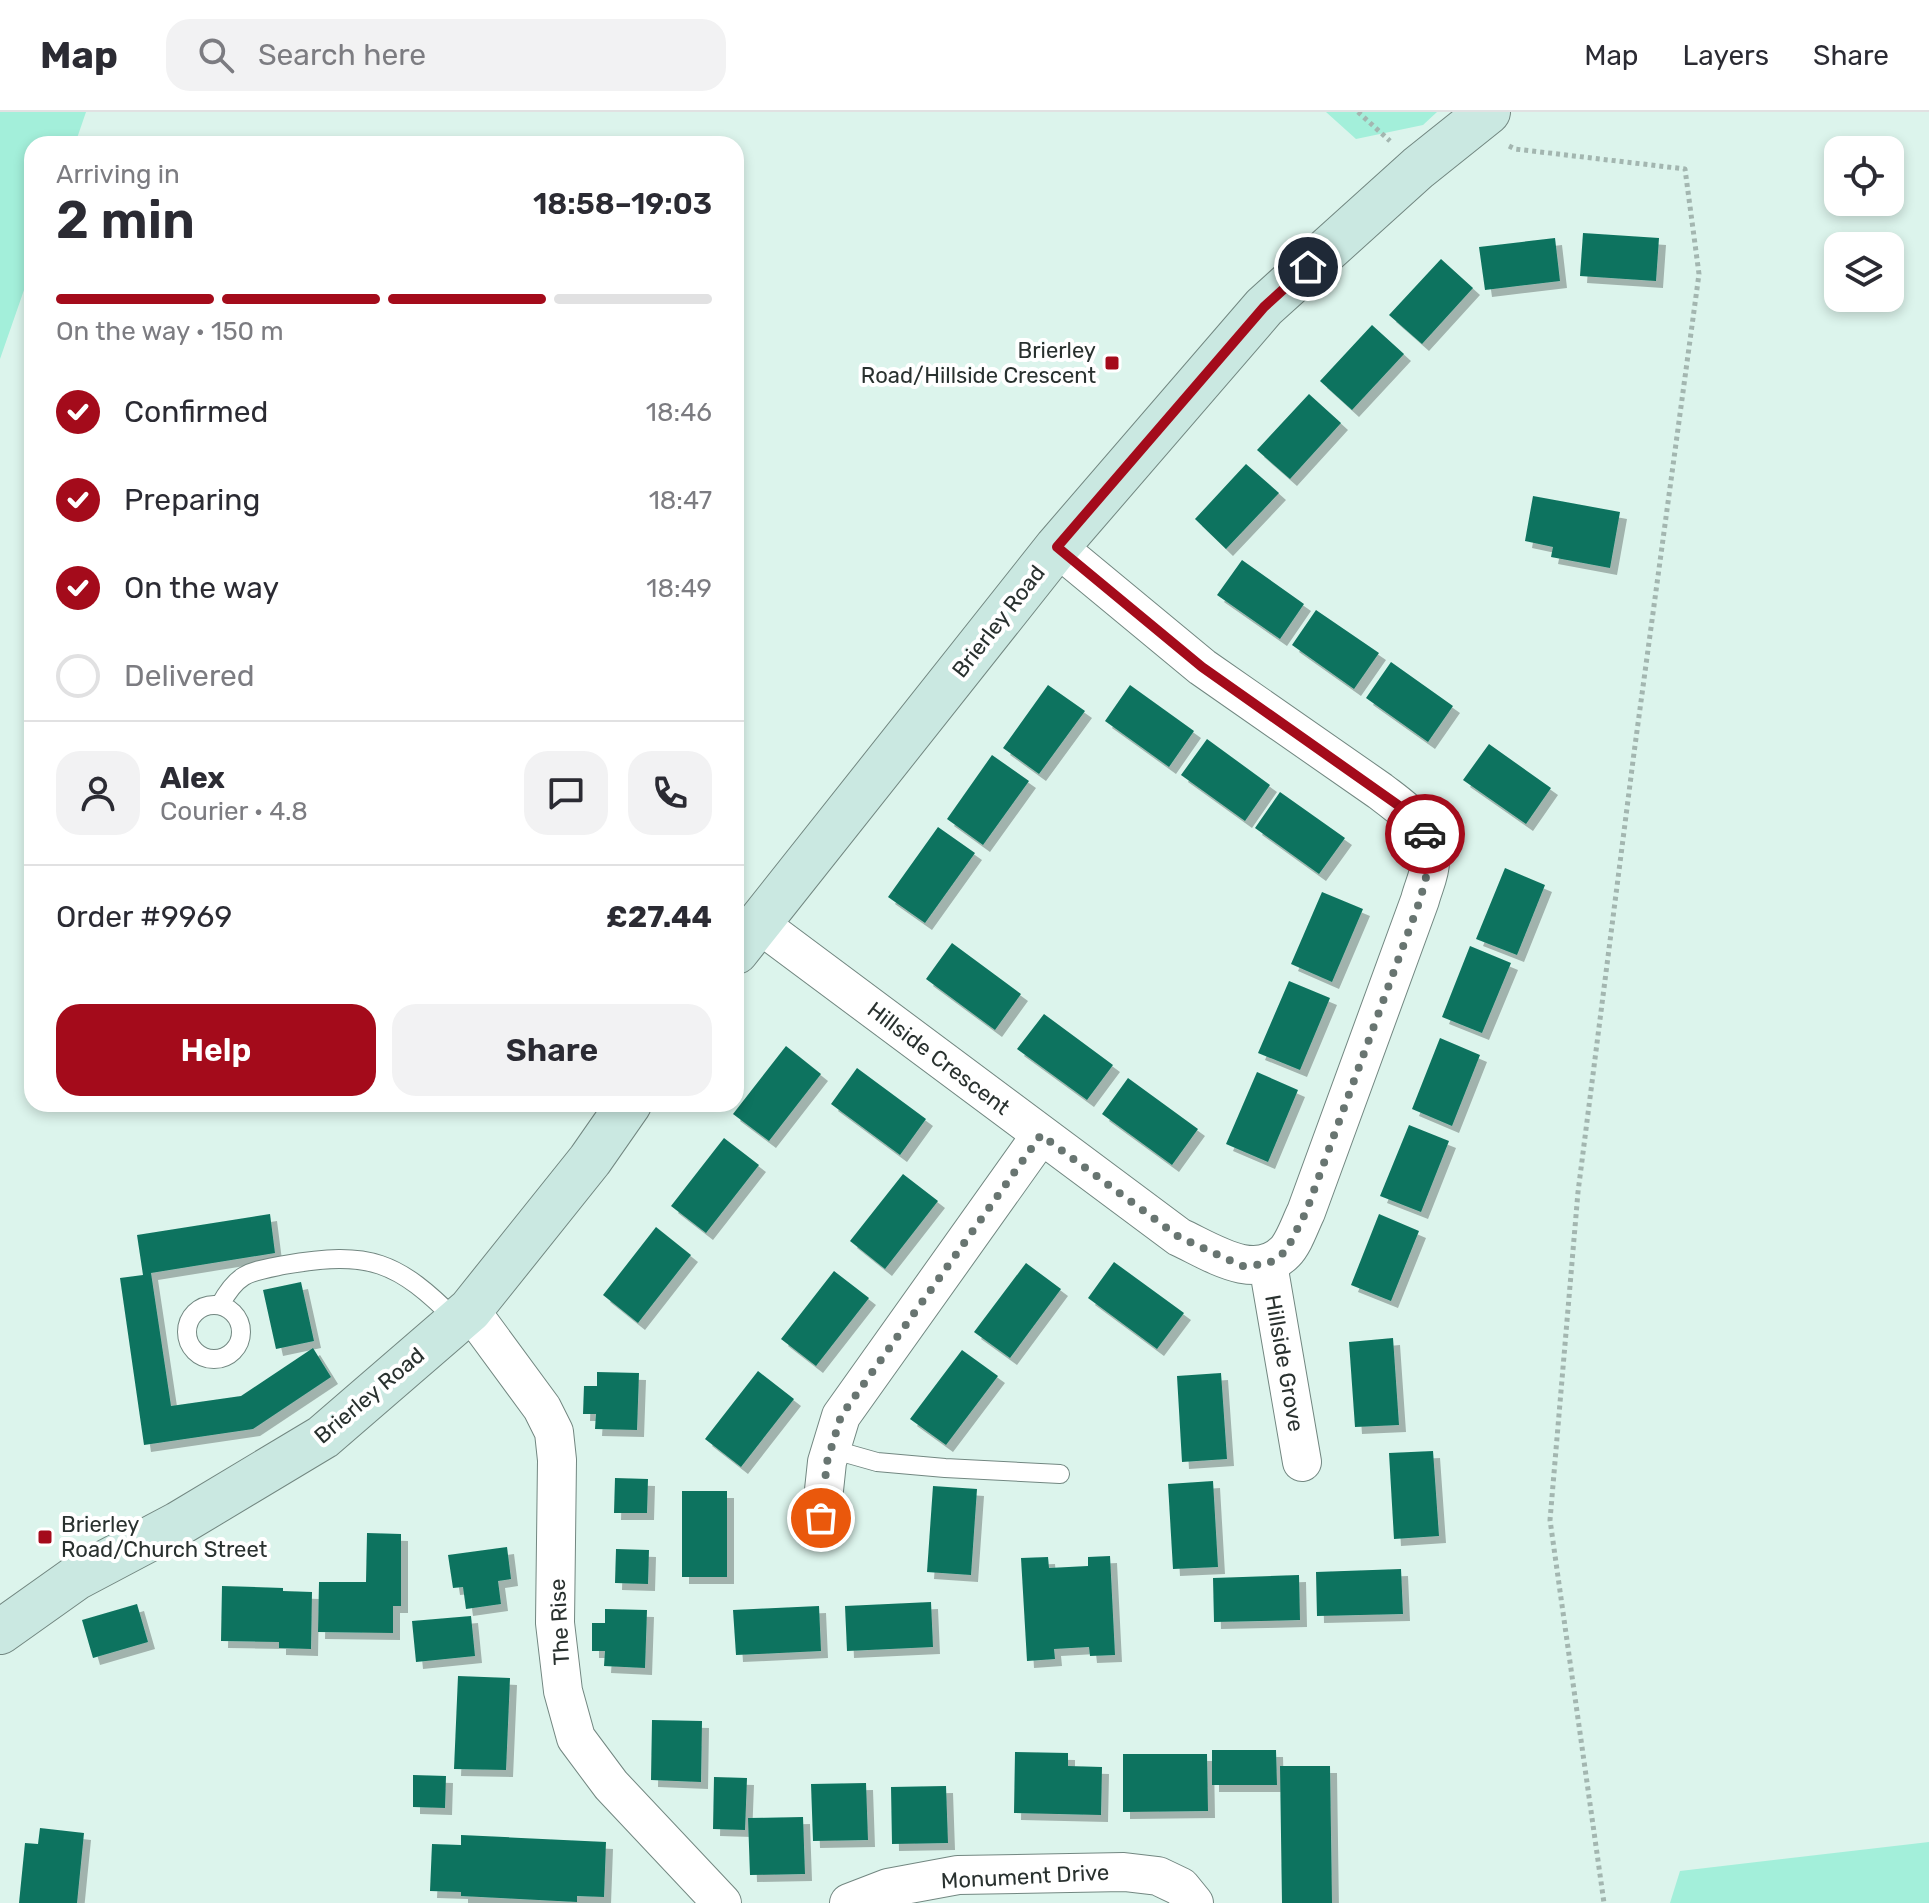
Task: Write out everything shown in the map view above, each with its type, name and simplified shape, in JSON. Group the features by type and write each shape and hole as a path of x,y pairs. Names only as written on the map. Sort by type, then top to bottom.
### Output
{"street":[{"name":"Brierley Road","path":"747,937 1057,547 1264,307 1418,168 1481,118"},
{"path":"1057,547 1202,667 1380,791 1424,829 1430,862 1420,900 1306,1212 1286,1251 1268,1264"},
{"name":"Hillside Crescent","path":"747,937 1041,1135 1179,1237 1242,1266 1268,1264"},
{"name":"Brierley Road","path":"0,1632 76,1578 178,1524 323,1437 464,1316 590,1160 623,1112"},
{"path":"821,1518 827,1462 841,1416 1041,1135"},
{"name":"Hillside Grove","path":"1268,1264 1302,1462"},
{"name":"The Rise","path":"464,1316 542,1408 554,1432 557,1460 555,1623 563,1691 576,1738 611,1785 722,1903"},
{"name":"Monument Drive","path":"849,1903 888,1888 958,1875 1124,1872 1158,1876 1181,1887 1194,1903"}],"lane":[{"path":"220,1305 231,1285 246,1272 343,1257 375,1263 410,1278 464,1316"},
{"path":"831,1449 877,1462 1060,1474"}],"path":[{"path":"1481,118 1515,149 1685,169 1699,274 1578,1192 1550,1520 1604,1903"}],"green space":[{"path":"0,112 86,112 78,136 24,136 24,290 0,359"},
{"path":"1326,112 1437,112 1423,125 1356,139"},
{"path":"1929,1842 1929,1903 1670,1903 1680,1871"}],"building":[{"path":"1583,233 1659,238 1656,281 1580,276"},
{"path":"1555,238 1560,281 1485,290 1479,247"},
{"path":"1441,259 1473,288 1422,344 1389,315"},
{"path":"1372,325 1404,354 1352,410 1320,381"},
{"path":"1309,394 1341,423 1290,479 1257,450"},
{"path":"1246,464 1279,493 1226,549 1195,519"},
{"path":"1533,496 1620,512 1610,568 1551,557 1553,547 1525,541"},
{"path":"1242,560 1304,604 1280,639 1217,595"},
{"path":"1316,610 1379,653 1354,689 1292,645"},
{"path":"1391,662 1453,706 1428,742 1366,698"},
{"path":"1048,685 1085,711 1039,774 1003,748"},
{"path":"1130,685 1194,731 1169,767 1105,721"},
{"path":"1207,739 1270,785 1245,821 1181,775"},
{"path":"1489,744 1551,788 1526,824 1463,780"},
{"path":"992,755 1029,781 983,845 947,819"},
{"path":"1280,792 1345,838 1319,874 1255,828"},
{"path":"938,827 975,853 925,923 888,897"},
{"path":"1505,868 1545,885 1517,955 1476,939"},
{"path":"1322,892 1363,909 1332,982 1291,964"},
{"path":"952,943 1021,994 995,1030 926,979"},
{"path":"1470,946 1511,963 1482,1033 1442,1017"},
{"path":"1289,981 1330,998 1300,1070 1258,1053"},
{"path":"1044,1014 1113,1065 1087,1100 1017,1049"},
{"path":"1440,1038 1480,1055 1452,1126 1412,1109"},
{"path":"786,1046 821,1074 769,1141 733,1114 744,1112 744,1100"},
{"path":"857,1068 926,1119 900,1155 831,1104"},
{"path":"1257,1072 1298,1090 1268,1162 1226,1144"},
{"path":"1128,1078 1198,1129 1172,1165 1102,1114"},
{"path":"1409,1125 1449,1141 1421,1212 1380,1196"},
{"path":"724,1138 759,1165 706,1233 671,1206"},
{"path":"903,1174 938,1201 885,1269 850,1241"},
{"path":"270,1214 275,1253 151,1273 171,1406 241,1396 313,1348 331,1377 253,1429 144,1445 120,1278 143,1275 137,1235"},
{"path":"1379,1214 1419,1231 1391,1301 1351,1285"},
{"path":"656,1227 691,1255 638,1323 603,1295"},
{"path":"1114,1262 1184,1313 1157,1349 1088,1298"},
{"path":"1026,1263 1061,1289 1010,1358 974,1332"},
{"path":"834,1271 869,1298 816,1366 781,1339"},
{"path":"301,1282 314,1341 276,1349 263,1290"},
{"path":"1393,1338 1399,1425 1355,1427 1349,1342"},
{"path":"962,1350 998,1376 946,1445 910,1419"},
{"path":"758,1371 794,1399 741,1467 705,1439"},
{"path":"597,1372 639,1373 637,1430 595,1429 596,1414 583,1414 584,1386 597,1386"},
{"path":"1221,1373 1227,1459 1182,1462 1177,1376"},
{"path":"1433,1451 1439,1536 1394,1539 1389,1453"},
{"path":"615,1478 648,1479 647,1513 614,1513"},
{"path":"1213,1481 1218,1567 1173,1569 1168,1484"},
{"path":"933,1486 977,1489 971,1575 927,1572"},
{"path":"682,1491 727,1491 727,1577 682,1577"},
{"path":"367,1533 401,1534 401,1606 393,1606 393,1633 318,1632 319,1582 366,1582"},
{"path":"507,1547 511,1579 498,1581 501,1604 466,1609 463,1587 453,1588 448,1555"},
{"path":"616,1549 649,1550 648,1584 615,1583"},
{"path":"1110,1556 1115,1655 1090,1656 1089,1647 1054,1649 1055,1659 1027,1661 1021,1558 1048,1557 1049,1568 1088,1566 1088,1557"},
{"path":"1401,1569 1403,1614 1317,1616 1316,1572"},
{"path":"1299,1575 1300,1620 1214,1622 1213,1578"},
{"path":"222,1586 312,1592 311,1649 279,1648 279,1642 221,1641"},
{"path":"931,1602 933,1647 847,1651 845,1606"},
{"path":"137,1604 148,1642 93,1658 82,1620"},
{"path":"819,1606 821,1651 736,1655 733,1610"},
{"path":"605,1609 647,1610 645,1668 604,1666 605,1651 592,1651 592,1623 605,1623"},
{"path":"471,1616 475,1656 416,1662 412,1621"},
{"path":"458,1676 510,1678 506,1770 454,1769"},
{"path":"652,1720 702,1721 701,1782 651,1780"},
{"path":"1212,1750 1276,1750 1277,1785 1212,1785"},
{"path":"1015,1752 1068,1753 1068,1766 1102,1767 1101,1815 1014,1813"},
{"path":"1123,1754 1207,1754 1208,1811 1123,1812"},
{"path":"1280,1766 1330,1766 1332,1903 1282,1903"},
{"path":"413,1775 446,1776 445,1808 413,1807"},
{"path":"714,1777 747,1778 745,1830 713,1829"},
{"path":"866,1783 868,1840 813,1841 811,1784"},
{"path":"946,1786 948,1843 892,1844 891,1787"},
{"path":"803,1817 805,1874 750,1875 748,1818"},
{"path":"40,1828 84,1833 77,1903 19,1903 25,1843 38,1844"},
{"path":"461,1835 606,1842 604,1897 577,1896 577,1902 461,1896 461,1892 430,1891 432,1844 461,1845"}],"way so far":[{"path":"821,1518 827,1462 841,1416 1041,1135 1179,1237 1242,1266 1268,1264 1286,1251 1306,1212 1420,900 1430,862 1425,834"}],"place":[{"name":"Brierley Road/Hillside Crescent","path":"1112,363"},
{"name":"Brierley Road/Church Street","path":"45,1537"}],"route":[{"path":"1308,267 1264,307 1057,547 1202,667 1405,810 1424,829 1425,834"}]}
